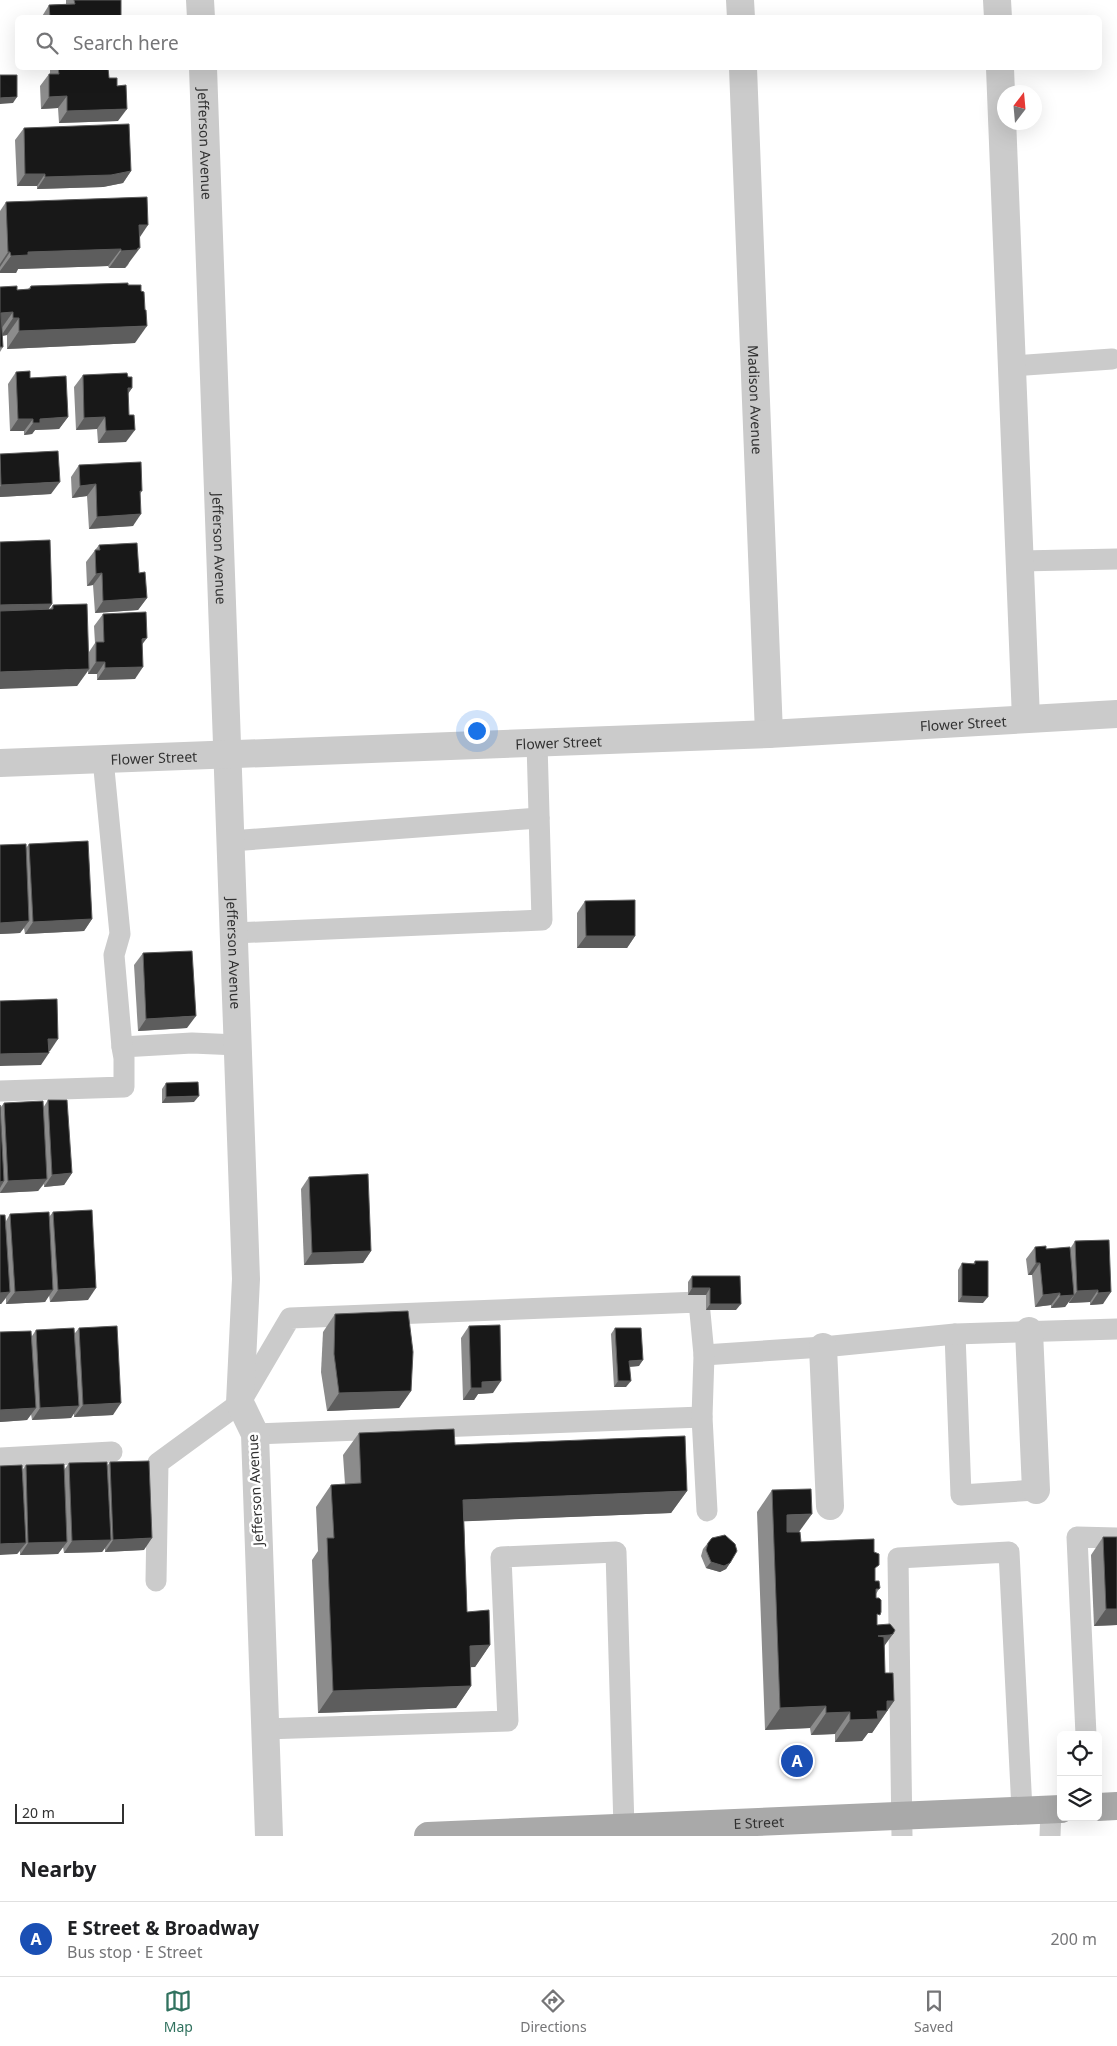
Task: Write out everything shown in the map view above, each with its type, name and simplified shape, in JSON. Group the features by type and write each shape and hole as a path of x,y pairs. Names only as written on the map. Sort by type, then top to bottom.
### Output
{"main road":[{"path":"1102,1807 1117,1806"},
{"name":"E Street","path":"428,1836 589,1832 624,1828 686,1830 902,1826 1022,1810 1056,1809"}],"street":[{"path":"200,0 201,15"},
{"path":"740,0 741,15"},
{"path":"997,0 998,15"},
{"name":"Jefferson Avenue","path":"203,70 246,1279 240,1403 254,1434 269,1836"},
{"name":"Madison Avenue","path":"743,70 769,734"},
{"path":"1000,70 1026,719"},
{"name":"Flower Street","path":"0,764 769,734 1117,714"},
{"path":"1029,1331 1036,1490"},
{"path":"823,1347 830,1506"}],"lane":[{"path":"1012,366 1112,358"},
{"path":"1020,561 1117,559"},
{"path":"234,933 542,920 537,743"},
{"path":"0,1091 124,1087 124,1058 114,955 120,934 103,759"},
{"path":"231,841 539,818"},
{"path":"122,1047 192,1043 238,1044"},
{"path":"156,1581 158,1463 240,1403 290,1318 699,1302 704,1355 702,1416 707,1511"},
{"path":"704,1355 823,1347 955,1334 1117,1328"},
{"path":"955,1334 961,1495 1036,1490"},
{"path":"254,1434 702,1416"},
{"path":"0,1458 112,1452"},
{"path":"1086,1731 1078,1537 1117,1538"},
{"path":"266,1729 508,1721 501,1557 616,1552 624,1828"},
{"path":"902,1826 898,1558 1009,1552 1022,1810"},
{"path":"1050,1836 1056,1809"}],"building":[{"path":"74,0 121,0 121,15 50,15 49,5 75,4"},
{"path":"58,70 108,70 109,78 117,78 117,86 126,85 127,109 67,111 67,96 49,97 49,74 59,74"},
{"path":"0,75 17,75 17,97 0,98"},
{"path":"129,124 131,171 111,175 45,177 45,174 25,174 24,128"},
{"path":"147,197 148,225 139,225 140,248 137,250 28,252 28,255 11,256 10,252 8,252 6,202"},
{"path":"128,283 128,285 141,285 141,291 144,292 147,326 19,331 19,318 13,318 13,312 1,313 3,347 0,347 0,287 17,286 17,290 30,289 31,286"},
{"path":"30,371 30,378 66,376 68,417 40,419 40,423 33,423 33,419 18,419 16,372"},
{"path":"127,373 128,377 132,377 132,388 128,388 129,415 134,415 135,430 106,431 105,417 84,418 83,375"},
{"path":"58,451 60,482 1,485 0,454"},
{"path":"141,462 141,514 97,517 96,484 80,486 79,465"},
{"path":"50,540 52,604 0,605 0,542"},
{"path":"137,543 139,573 145,572 147,598 103,601 102,573 96,574 95,550 100,550 99,545"},
{"path":"87,604 89,669 0,672 0,611 53,609 53,605"},
{"path":"146,612 147,638 142,639 143,667 105,668 105,662 96,662 96,642 104,642 103,614"},
{"path":"88,841 92,919 33,922 29,844"},
{"path":"26,844 29,921 0,923 0,845"},
{"path":"635,900 635,936 586,936 585,901"},
{"path":"192,951 196,1016 146,1019 143,953"},
{"path":"57,999 58,1039 48,1039 49,1053 0,1054 0,1001"},
{"path":"198,1082 199,1096 166,1097 166,1083"},
{"path":"48,1100 67,1100 72,1173 52,1175"},
{"path":"43,1101 47,1179 8,1181 4,1103"},
{"path":"0,1105 4,1181 0,1182"},
{"path":"368,1174 371,1251 312,1253 309,1177"},
{"path":"92,1210 96,1288 58,1290 53,1212"},
{"path":"49,1212 53,1290 15,1292 10,1214"},
{"path":"0,1215 5,1215 10,1292 0,1293"},
{"path":"1109,1240 1111,1292 1098,1293 1098,1290 1077,1291 1075,1241"},
{"path":"1046,1246 1046,1249 1070,1247 1074,1295 1060,1296 1060,1293 1043,1295 1040,1263 1036,1263 1035,1247"},
{"path":"975,1261 988,1261 988,1297 962,1296 962,1263 975,1264"},
{"path":"692,1276 740,1276 741,1304 710,1304 710,1288 692,1288"},
{"path":"408,1311 413,1352 411,1391 339,1393 334,1354 335,1314"},
{"path":"500,1325 501,1381 482,1382 482,1388 471,1388 469,1326"},
{"path":"117,1326 121,1403 83,1405 79,1328"},
{"path":"74,1328 79,1406 40,1408 36,1330"},
{"path":"615,1328 641,1328 643,1360 629,1361 631,1381 618,1381"},
{"path":"31,1331 36,1408 0,1410 0,1332"},
{"path":"454,1429 455,1445 685,1436 687,1491 463,1500 467,1612 489,1610 490,1645 470,1646 471,1686 333,1691 327,1538 334,1538 331,1485 361,1483 359,1433"},
{"path":"149,1461 152,1538 113,1540 110,1462"},
{"path":"107,1462 111,1540 72,1541 69,1463"},
{"path":"64,1464 67,1542 28,1543 26,1465"},
{"path":"22,1465 26,1543 0,1544 0,1466"},
{"path":"811,1489 812,1514 787,1515 787,1532 800,1532 801,1542 874,1539 874,1552 879,1554 879,1565 875,1568 875,1581 879,1581 880,1588 876,1589 876,1598 881,1600 881,1612 880,1615 877,1614 877,1625 890,1624 895,1630 893,1634 878,1636 884,1637 885,1673 893,1673 894,1701 887,1701 887,1711 877,1711 878,1719 850,1720 850,1712 826,1713 826,1706 780,1708 772,1490"},
{"path":"725,1535 735,1544 737,1551 730,1563 724,1566 711,1562 706,1550 712,1538"},
{"path":"1103,1537 1117,1537 1117,1609 1106,1609"}],"place":[{"name":"E Street & Broadway","path":"797,1761"}]}
